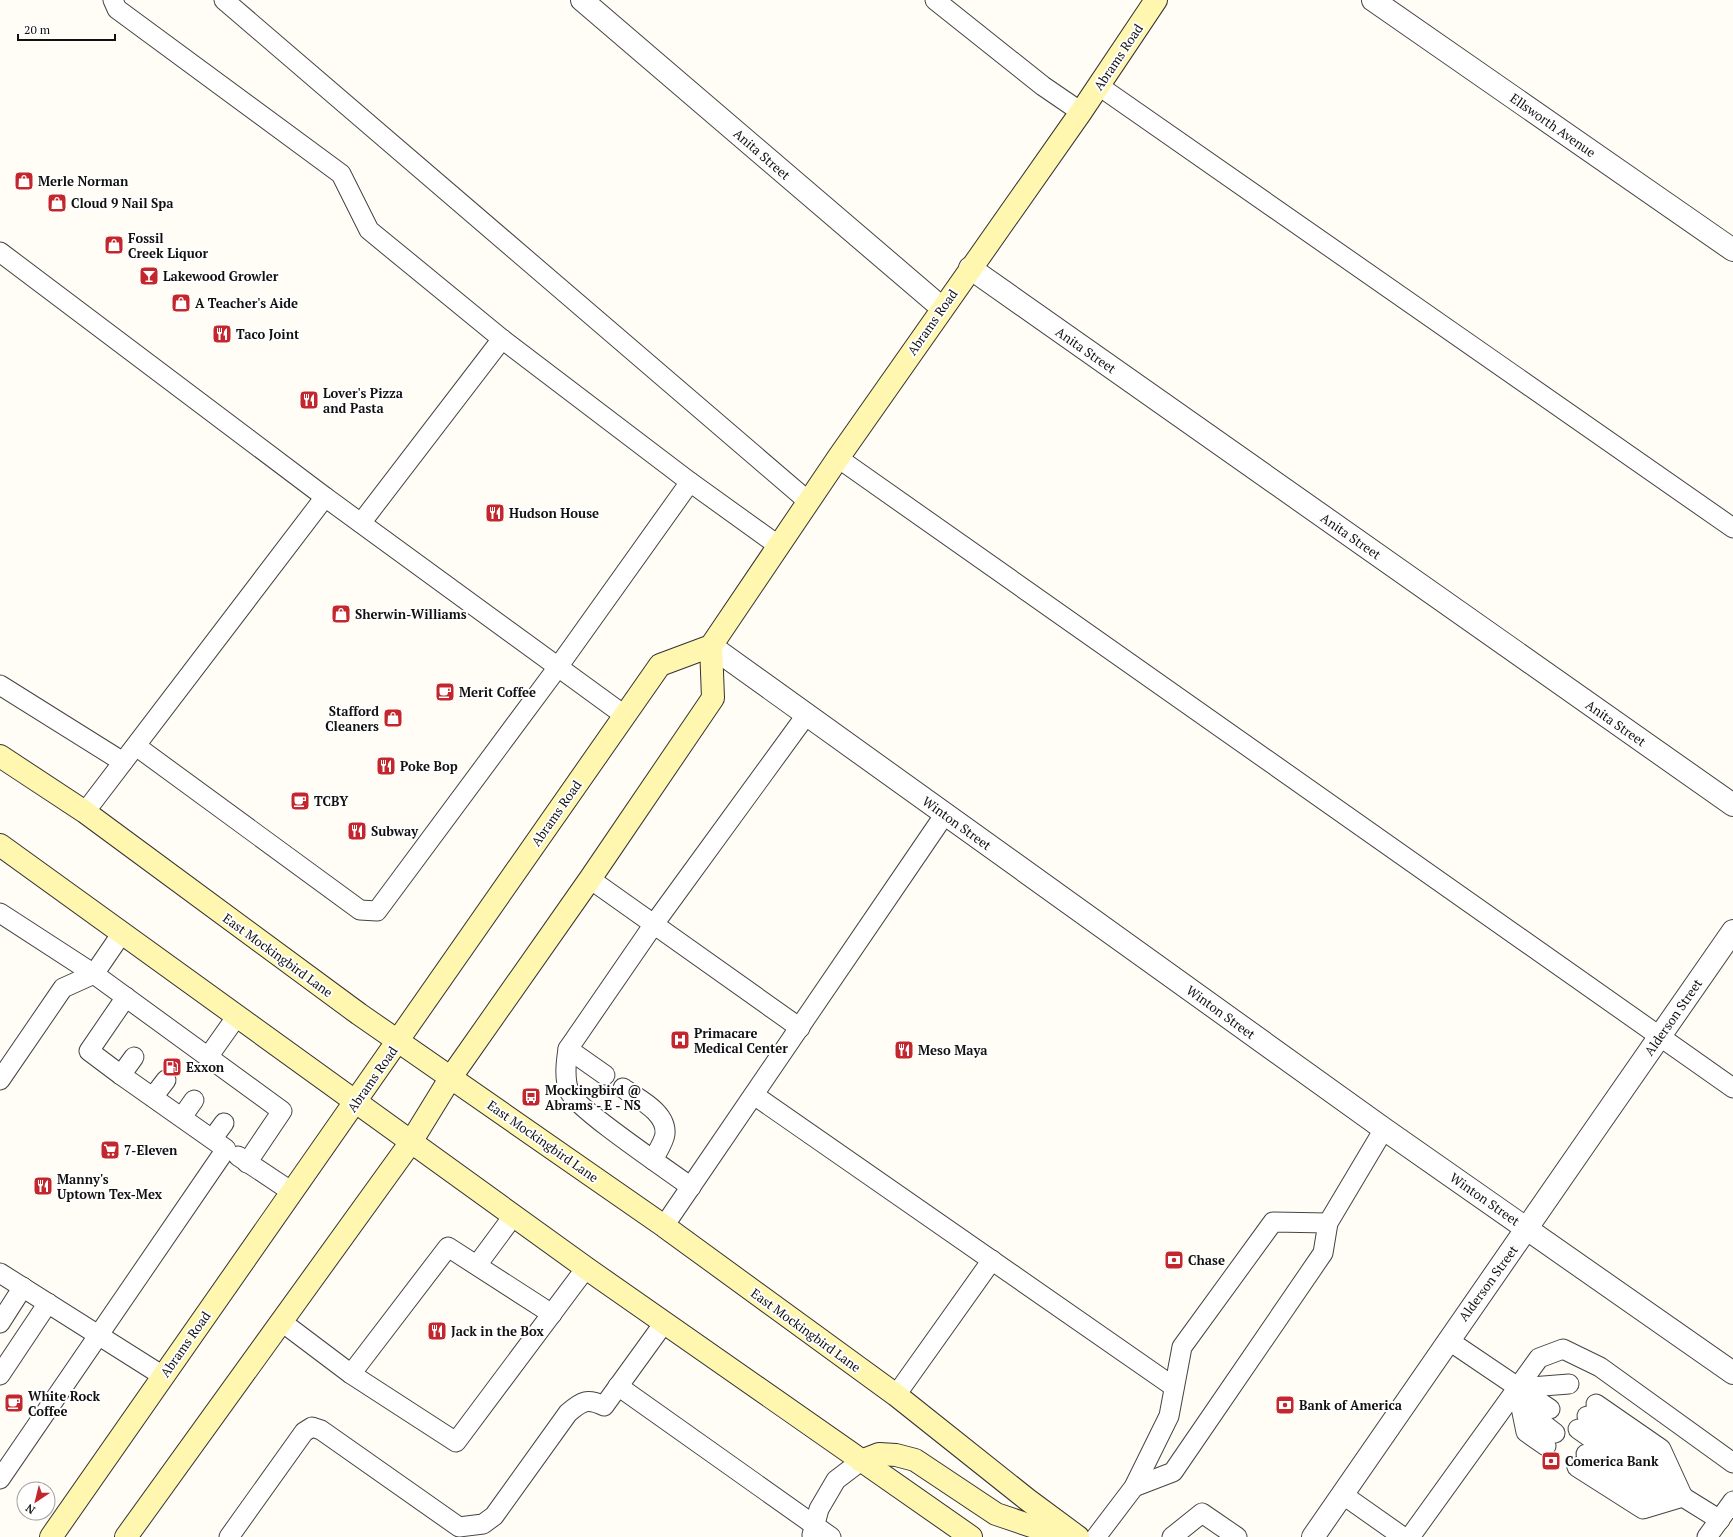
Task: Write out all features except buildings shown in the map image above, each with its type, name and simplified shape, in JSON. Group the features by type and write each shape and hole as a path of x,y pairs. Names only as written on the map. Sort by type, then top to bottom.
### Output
{"main road":[{"name":"Abrams Road","path":"51,1537 660,665 711,646 838,458 1081,112 1156,0"},
{"path":"126,1537 411,1142 451,1077 590,879 713,698 711,646"},
{"name":"East Mockingbird Lane","path":"0,756 85,812 398,1042 451,1077 664,1226 896,1395 1028,1500 1078,1537"},
{"path":"0,845 586,1268 971,1537"},
{"path":"861,1461 879,1454 896,1455 915,1460 996,1514 1064,1537"}],"street":[{"name":"Anita Street","path":"582,0 942,308"},
{"name":"Ellsworth Avenue","path":"1373,0 1733,250"},
{"name":"Anita Street","path":"970,268 1733,805"},
{"name":"Winton Street","path":"711,646 1384,1128 1733,1373"},
{"name":"Alderson Street","path":"1313,1537 1448,1340 1528,1228 1733,931"}],"lane":[{"path":"113,0 117,9 341,174 369,230 502,339 690,482 779,546"},
{"path":"224,0 809,502"},
{"path":"934,0 1043,86 1081,112"},
{"path":"1099,86 1144,119 1733,528"},
{"path":"0,252 325,497 624,715"},
{"path":"361,523 502,339"},
{"path":"838,458 1733,1088"},
{"path":"136,746 360,910 377,911 558,667 690,482"},
{"path":"85,812 325,497"},
{"path":"0,685 123,762"},
{"path":"691,1187 587,1111 569,1092 565,1064 568,1049 654,924 807,714"},
{"path":"664,1226 945,814"},
{"path":"590,879 800,1028"},
{"path":"0,913 94,974 126,998 155,1027 187,1051 212,1066 246,1094 282,1111 248,1163"},
{"path":"0,1080 63,988 94,974 122,933"},
{"path":"126,998 89,1050 121,1075 292,1192"},
{"path":"212,1066 237,1016"},
{"path":"568,1049 605,1075"},
{"path":"121,1075 134,1057"},
{"path":"153,1097 166,1080"},
{"path":"623,1088 655,1111 664,1123 665,1135 654,1160"},
{"path":"754,1095 1174,1387"},
{"path":"182,1117 194,1100"},
{"path":"0,1480 99,1335 220,1144 224,1123"},
{"path":"1134,1487 1173,1472 1323,1253 1328,1223 1384,1128"},
{"path":"477,1265 514,1215"},
{"path":"1096,1537 1134,1487 1169,1416 1182,1347 1273,1222 1328,1223"},
{"path":"352,1374 448,1247 552,1314"},
{"path":"896,1395 992,1260"},
{"path":"282,1322 352,1374 456,1442 586,1268"},
{"path":"0,1273 163,1376"},
{"path":"0,1323 23,1287"},
{"path":"0,1375 48,1303"},
{"path":"229,1537 304,1432 312,1427 320,1430 459,1526 483,1524 494,1516 568,1413 579,1403 592,1400 604,1406 664,1323"},
{"path":"1448,1340 1517,1388 1550,1439"},
{"path":"1410,1537 1539,1358 1563,1349 1600,1367 1733,1463"},
{"path":"618,1386 813,1530 831,1537"},
{"path":"1517,1388 1560,1396 1517,1388"},
{"path":"1683,1497 1661,1449 1587,1416 1643,1475 1720,1520"},
{"path":"0,1453 22,1447"},
{"path":"813,1530 819,1509 836,1480 861,1461"},
{"path":"1582,1461 1643,1509 1683,1497"},
{"path":"1342,1494 1403,1537"},
{"path":"1707,1537 1733,1501"},
{"path":"1172,1537 1202,1513 1237,1537"}],"place":[{"name":"Merle Norman","path":"24,181"},
{"name":"Cloud 9 Nail Spa","path":"57,203"},
{"name":"Fossil Creek Liquor","path":"114,245"},
{"name":"Lakewood Growler","path":"149,276"},
{"name":"A Teacher's Aide","path":"181,303"},
{"name":"Taco Joint","path":"222,334"},
{"name":"Lover's Pizza and Pasta","path":"309,400"},
{"name":"Hudson House","path":"495,513"},
{"name":"Sherwin-Williams","path":"341,614"},
{"name":"Merit Coffee","path":"445,692"},
{"name":"Stafford Cleaners","path":"393,718"},
{"name":"Poke Bop","path":"386,766"},
{"name":"TCBY","path":"300,801"},
{"name":"Subway","path":"357,831"},
{"name":"Primacare Medical Center","path":"680,1040"},
{"name":"Meso Maya","path":"904,1050"},
{"name":"Exxon","path":"172,1067"},
{"name":"Mockingbird @ Abrams - E - NS","path":"531,1097"},
{"name":"7-Eleven","path":"110,1150"},
{"name":"Manny's Uptown Tex-Mex","path":"43,1186"},
{"name":"Chase","path":"1174,1260"},
{"name":"Jack in the Box","path":"437,1331"},
{"name":"White Rock Coffee","path":"14,1403"},
{"name":"Bank of America","path":"1285,1405"},
{"name":"Comerica Bank","path":"1551,1461"}]}
